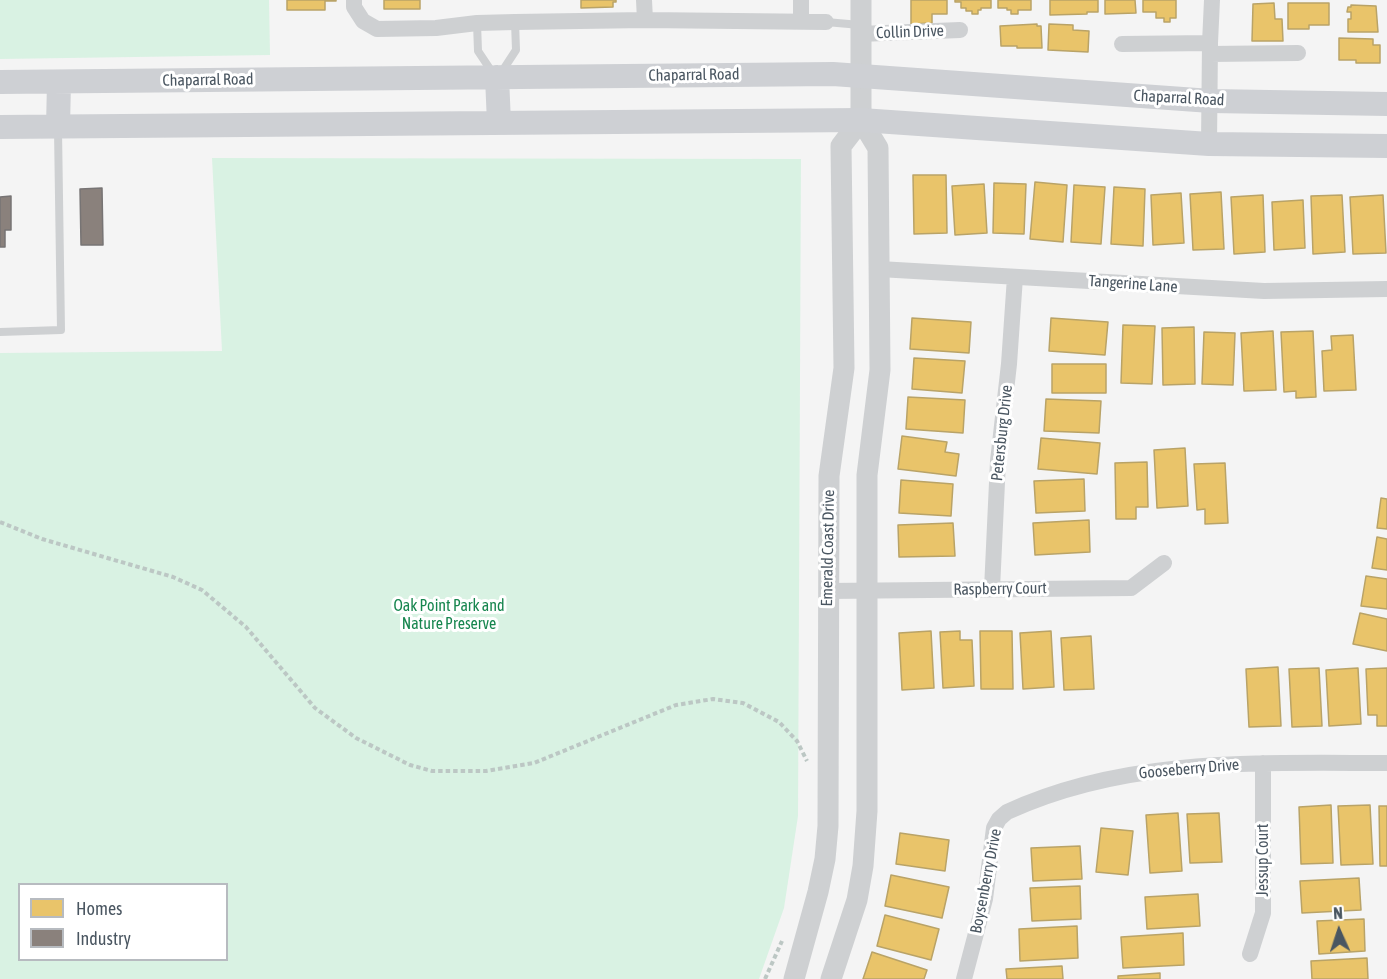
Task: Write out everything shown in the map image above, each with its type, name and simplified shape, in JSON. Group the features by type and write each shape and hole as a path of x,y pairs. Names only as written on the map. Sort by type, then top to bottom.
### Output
{"main road":[{"name":"Chaparral Road","path":"0,82 861,75 1211,101 1387,104"},
{"path":"497,77 499,123"},
{"path":"58,127 59,82"},
{"path":"0,127 861,120 1209,144 1387,146"}],"street":[{"path":"354,0 354,7 363,21 377,29 436,28 477,23 515,22 645,20 826,22"},
{"path":"644,0 645,20"},
{"path":"801,0 801,21"},
{"name":"Collin Drive","path":"861,0 861,75"},
{"path":"1209,144 1212,0"},
{"name":"Collin Drive","path":"860,29 960,30"},
{"path":"1122,44 1298,53"},
{"path":"831,979 857,900 863,866 867,811 867,474 880,370 878,148 861,120 861,75"},
{"name":"Emerald Coast Drive","path":"794,979 825,859 828,782 829,476 844,368 841,146 861,120"},
{"name":"Tangerine Lane","path":"879,269 1264,291 1387,289"},
{"name":"Petersburg Drive","path":"992,590 998,461 1016,277"},
{"name":"Raspberry Court","path":"828,591 1131,588 1164,563"},
{"name":"Gooseberry Drive","path":"999,819 1007,812 1037,800 1112,778 1176,768 1263,764 1387,763"},
{"name":"Jessup Court","path":"1250,954 1263,913 1263,764"},
{"name":"Boysenberry Drive","path":"964,979 985,899 994,828 999,819"}],"lane":[{"path":"477,23 478,51 497,77 508,65 516,50 515,22"},
{"path":"826,22 860,29"},
{"path":"0,332 61,330 58,127"}],"path":[{"path":"0,522 42,539 174,577 202,590 246,627 315,708 356,738 410,765 432,771 486,771 534,763 676,705 712,699 743,704 779,723 796,741 807,760 808,772"},
{"path":"765,979 783,939"}],"green space":[{"path":"0,0 269,0 270,55 0,59"},
{"name":"Oak Point Park and Nature Preserve","path":"212,158 801,159 798,816 784,908 759,979 0,979 0,353 222,351"}],"building: Homes":[{"path":"287,0 336,1 325,1 325,10 287,10"},
{"path":"384,0 420,0 420,9 384,9"},
{"path":"581,0 616,0 616,2 613,2 613,7 581,8"},
{"path":"911,0 947,0 947,14 932,14 932,23 911,24"},
{"path":"955,0 991,0 991,8 981,8 978,14 972,14 972,11 961,8 961,2 955,2"},
{"path":"998,0 1031,0 1031,10 1018,10 1018,14 1011,14 1011,10 1007,8 998,8"},
{"path":"1050,0 1098,0 1098,12 1050,15"},
{"path":"1105,0 1135,0 1136,13 1105,14"},
{"path":"1143,0 1176,0 1176,18 1170,18 1170,22 1164,22 1164,18 1156,18 1156,12 1143,12"},
{"path":"1274,3 1275,19 1282,19 1283,41 1252,41 1253,4"},
{"path":"1288,3 1329,3 1329,25 1309,25 1309,29 1288,29"},
{"path":"1351,5 1376,6 1378,32 1348,32 1348,19 1351,19 1351,12 1347,12"},
{"path":"1037,24 1041,26 1042,48 1001,46 1000,26"},
{"path":"1049,24 1073,25 1073,30 1089,31 1088,52 1048,50"},
{"path":"1339,38 1373,39 1373,45 1380,45 1380,63 1339,60"},
{"path":"913,175 946,175 947,233 914,234"},
{"path":"1035,182 1067,185 1063,242 1030,239"},
{"path":"994,183 1026,184 1024,234 993,233"},
{"path":"984,184 987,233 955,235 952,186"},
{"path":"1074,185 1105,187 1101,244 1071,242"},
{"path":"1114,187 1145,189 1143,246 1111,244"},
{"path":"1221,192 1224,249 1193,250 1190,194"},
{"path":"1181,193 1184,243 1153,245 1151,195"},
{"path":"1263,195 1265,252 1234,254 1231,197"},
{"path":"1342,195 1345,252 1313,254 1311,196"},
{"path":"1383,195 1386,253 1353,254 1350,197"},
{"path":"1303,200 1305,248 1274,250 1272,202"},
{"path":"912,318 971,322 969,353 910,349"},
{"path":"1051,318 1108,322 1105,355 1049,351"},
{"path":"1123,325 1155,326 1152,384 1121,383"},
{"path":"1194,327 1195,384 1163,385 1162,328"},
{"path":"1273,331 1276,390 1244,391 1241,333"},
{"path":"1313,331 1316,397 1296,398 1296,391 1284,392 1281,332"},
{"path":"1204,332 1235,333 1233,385 1202,384"},
{"path":"1353,335 1356,390 1324,391 1322,351 1332,350 1331,336"},
{"path":"914,358 965,361 962,393 912,389"},
{"path":"1052,364 1106,364 1106,393 1052,393"},
{"path":"908,397 965,400 963,433 906,429"},
{"path":"1046,399 1101,401 1099,433 1044,431"},
{"path":"902,436 947,442 945,452 959,454 956,476 898,469"},
{"path":"1041,438 1100,443 1097,474 1038,469"},
{"path":"1185,448 1188,506 1157,508 1154,450"},
{"path":"1147,462 1148,507 1136,507 1136,519 1116,519 1115,463"},
{"path":"1225,463 1228,523 1205,524 1205,509 1197,510 1194,464"},
{"path":"1084,479 1085,511 1036,513 1034,481"},
{"path":"901,480 953,484 951,516 899,513"},
{"path":"1381,498 1387,499 1387,529 1377,528"},
{"path":"1089,520 1090,552 1035,555 1033,523"},
{"path":"953,523 955,556 899,557 898,525"},
{"path":"1377,537 1387,539 1387,570 1372,568"},
{"path":"1366,576 1387,579 1387,609 1361,606"},
{"path":"1360,613 1387,619 1387,651 1353,644"},
{"path":"931,631 934,688 902,690 899,633"},
{"path":"960,631 960,640 972,640 974,686 943,688 940,632"},
{"path":"980,631 1012,631 1013,689 981,689"},
{"path":"1051,631 1054,687 1023,689 1020,633"},
{"path":"1091,636 1094,689 1064,690 1061,638"},
{"path":"1278,667 1281,726 1249,727 1246,669"},
{"path":"1319,668 1322,726 1292,727 1289,669"},
{"path":"1358,668 1361,724 1329,726 1326,670"},
{"path":"1387,668 1387,726 1377,726 1377,715 1368,715 1366,669"},
{"path":"1331,805 1333,863 1301,864 1299,807"},
{"path":"1370,805 1373,864 1341,865 1338,806"},
{"path":"1379,806 1387,806 1387,866 1380,866"},
{"path":"1178,813 1182,871 1150,873 1146,815"},
{"path":"1219,813 1222,862 1190,863 1187,814"},
{"path":"1101,828 1133,831 1128,875 1096,872"},
{"path":"900,833 949,840 945,871 896,864"},
{"path":"1080,846 1082,879 1033,881 1031,848"},
{"path":"891,875 949,887 942,918 885,906"},
{"path":"1359,878 1361,910 1302,913 1300,881"},
{"path":"1080,886 1081,919 1032,921 1030,888"},
{"path":"1198,894 1200,926 1147,929 1145,897"},
{"path":"885,915 939,929 931,960 877,946"},
{"path":"1364,919 1365,951 1319,954 1317,921"},
{"path":"1077,926 1078,958 1020,961 1019,929"},
{"path":"1183,933 1184,965 1123,968 1121,937"},
{"path":"872,952 927,970 924,979 863,979"},
{"path":"1367,958 1368,979 1312,979 1311,961"},
{"path":"1062,966 1063,979 1007,979 1006,969"},
{"path":"1160,973 1160,979 1118,979 1118,976"}],"building: Industry":[{"path":"102,188 103,245 81,245 80,189"},
{"path":"11,196 11,230 5,230 5,247 0,247 0,197"}]}
